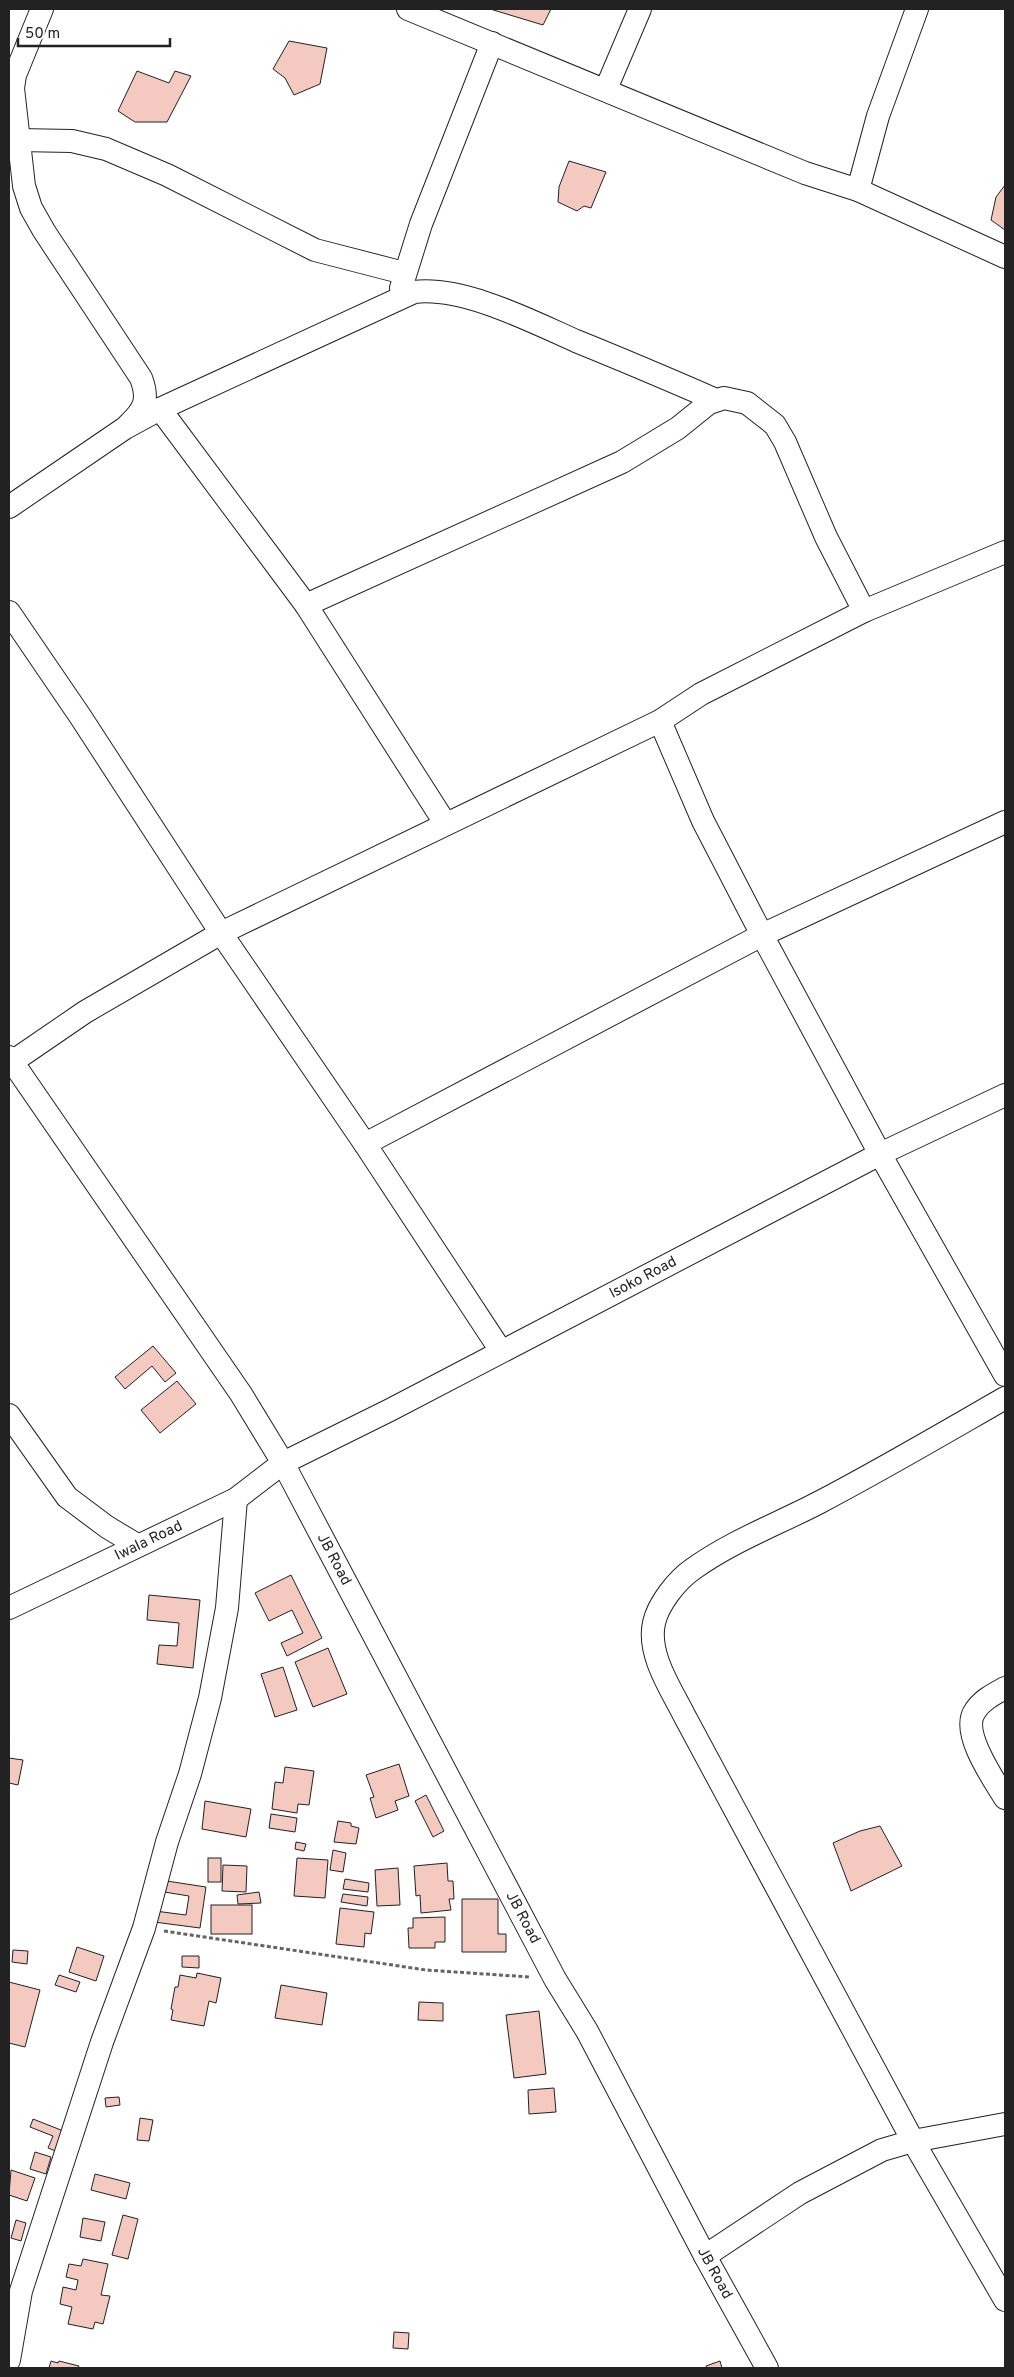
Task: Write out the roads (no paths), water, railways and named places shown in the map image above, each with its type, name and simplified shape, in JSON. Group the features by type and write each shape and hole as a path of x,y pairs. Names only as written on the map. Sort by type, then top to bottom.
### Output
{"street":[{"path":"42,9 15,75 13,102 24,186 31,208 44,231 130,358 143,384 146,395 143,409 125,428"},
{"path":"408,9 805,173 858,190 1005,257"},
{"path":"606,90 640,9"},
{"path":"858,190 878,116 917,9"},
{"path":"398,299 404,273 492,43"},
{"path":"18,140 72,141 106,149 168,176 315,250 404,273"},
{"path":"9,507 125,428 160,409 414,292 446,292 507,311 716,400"},
{"path":"306,605 622,462 657,443 709,403 731,398 747,403 775,425 785,442 826,536 864,611"},
{"path":"160,409 306,605 445,823"},
{"path":"10,1060 85,1012 221,933 445,823 660,721 701,694 864,611 1005,552"},
{"path":"9,612 501,1351"},
{"path":"660,721 702,821 762,935 880,1154 1005,1375"},
{"path":"364,1144 762,935 1005,822"},
{"name":"JB Road","path":"10,1060 241,1394 283,1463 555,1979 587,2031 705,2256 767,2368"},
{"name":"Isoko Road","path":"283,1463 390,1410 880,1154 1005,1094"},
{"path":"1005,1398 820,1502 726,1548 691,1570 669,1591 654,1623 654,1646 663,1672 684,1715 913,2141 1005,2300"},
{"path":"9,1415 67,1497 107,1527 137,1545"},
{"name":"Iwala Road","path":"9,1608 236,1499 283,1463"},
{"path":"9,2360 21,2291 40,2229 102,2042 144,1928 167,1842 190,1774 210,1698 226,1608 236,1499"},
{"path":"1005,1688 984,1700 973,1712 972,1723 976,1746 1005,1798"},
{"path":"705,2256 800,2193 882,2150 913,2141 1005,2124"}]}
